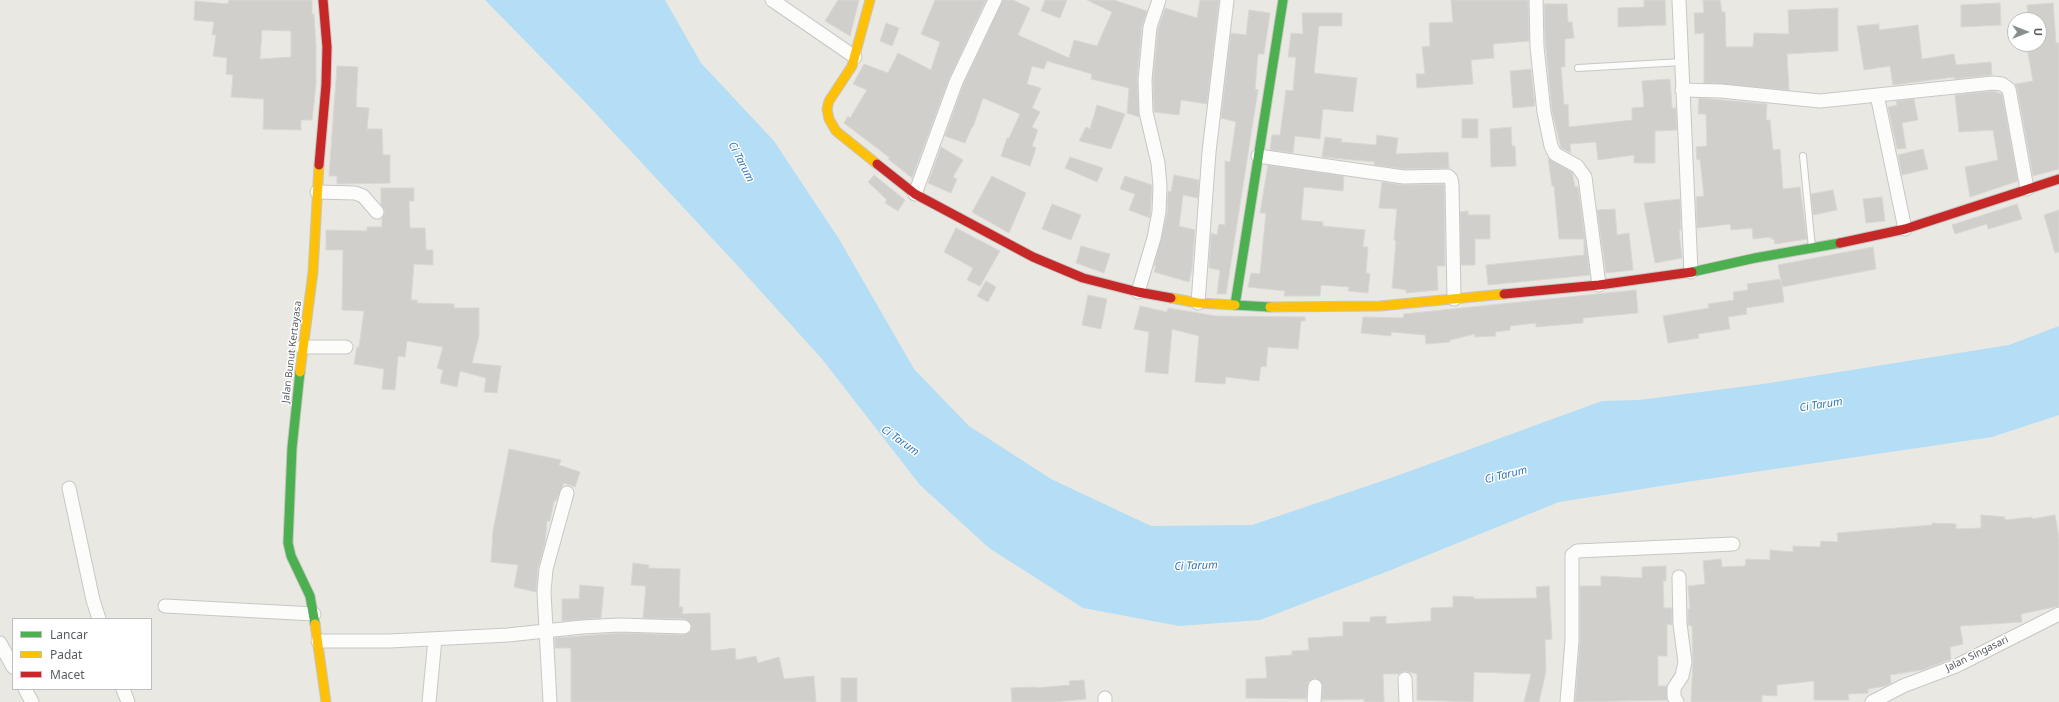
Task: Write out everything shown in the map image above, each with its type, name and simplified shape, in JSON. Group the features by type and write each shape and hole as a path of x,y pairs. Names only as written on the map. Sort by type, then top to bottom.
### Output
{"street":[{"name":"Jalan Bunut Kertayasa","path":"323,0 327,47 313,272 302,347 292,448 288,542 291,556 310,596 314,614 326,702"},
{"path":"772,0 855,57"},
{"path":"870,0 852,66 829,101 827,109 829,119 836,131 915,194 1033,257 1083,278 1138,292 1198,303 1252,307 1380,306 1599,285 1691,272 1755,258 1812,249 1905,228 2059,179"},
{"path":"915,194 956,82 995,0"},
{"path":"1138,292 1160,212 1158,171 1146,112 1145,80 1150,27 1159,0"},
{"path":"1198,303 1209,152 1227,0"},
{"path":"1235,305 1283,0"},
{"path":"1536,0 1537,47 1544,112 1551,146 1555,154 1577,166 1585,177 1599,285"},
{"path":"1679,0 1691,272"},
{"path":"1682,90 1721,91 1820,101 1993,82 2002,84 2009,89 2028,189"},
{"path":"1877,95 1905,228"},
{"path":"1258,156 1404,177 1448,176 1451,179 1452,185 1454,299"},
{"path":"317,192 355,193 363,196 377,212"},
{"path":"302,347 346,347"},
{"path":"69,488 93,600 100,618"},
{"path":"550,702 548,630 544,592 546,569 567,493"},
{"path":"1567,702 1572,641 1572,555 1577,551 1733,544"},
{"path":"1677,702 1674,697 1674,688 1682,676 1685,662 1680,624 1679,577"},
{"path":"165,606 314,614"},
{"name":"Jalan Singasari","path":"1872,702 1903,686 1956,666 2059,614"},
{"path":"318,641 435,639 508,635 619,624 684,627"},
{"path":"429,702 435,639"},
{"path":"0,643 12,665"},
{"path":"1405,679 1406,702"},
{"path":"1314,702 1315,686"},
{"path":"26,690 32,702"},
{"path":"123,690 128,702"}],"lane":[{"path":"1578,68 1682,62"},
{"path":"1803,156 1812,249"}],"water":[{"name":"Ci Tarum","path":"485,0 665,0 701,63 774,141 839,239 914,369 969,426 1051,479 1151,526 1252,525 1391,478 1602,401 1639,400 1763,384 2009,345 2059,326 2059,415 1992,437 1559,502 1391,570 1260,620 1179,626 1083,608 989,548 920,485 822,359 737,265 585,102"}],"building":[{"path":"229,0 312,0 316,47 316,84 312,120 301,120 301,130 263,129 264,99 231,97 233,75 226,74 227,58 213,56 216,35 212,35 214,22 194,20 195,1 228,4","holes":["262,30 291,31 291,57 260,59"]},
{"path":"838,0 859,0 850,36 825,21"},
{"path":"935,0 986,0 949,79 912,178 888,159 890,158 844,123 848,116 850,118 867,90 853,84 864,64 888,73 898,53 931,70 940,42 921,34"},
{"path":"1003,0 1013,0 1030,8 1018,35 1069,58 1074,40 1097,46 1112,12 1087,0 1114,0 1147,11 1142,26 1137,79 1139,117 1127,113 1129,88 1091,79 1092,74 1047,61 1044,69 1032,66 1027,84 1041,88 1032,108 1040,112 1032,127 1038,130 1032,146 1036,148 1030,166 1001,156 1007,138 1009,138 1020,114 983,98 973,127 965,143 945,136 963,85"},
{"path":"1045,0 1067,0 1060,18 1041,11"},
{"path":"1200,0 1219,0 1207,104 1181,100 1179,115 1154,112 1153,80 1158,29 1165,8 1197,18"},
{"path":"1451,0 1528,0 1529,41 1493,44 1494,58 1471,60 1473,84 1417,88 1416,74 1425,74 1422,47 1430,46 1429,23 1453,22"},
{"path":"1644,0 1665,0 1666,25 1618,27 1618,8 1644,7"},
{"path":"1703,0 1720,0 1722,12 1725,12 1726,47 1753,47 1754,33 1789,34 1788,10 1838,8 1838,51 1787,54 1789,90 1704,83 1704,33 1695,34 1694,13 1704,13"},
{"path":"2000,3 2001,25 1961,27 1961,5"},
{"path":"2053,3 2056,43 2059,43 2059,169 2033,176 2015,84 2033,81 2028,52 2047,52 2047,12 2027,12 2027,5"},
{"path":"1544,4 1567,4 1568,22 1572,22 1574,38 1565,39 1565,67 1561,67 1564,105 1568,104 1569,127 1632,120 1632,108 1644,107 1642,81 1670,79 1672,108 1676,108 1677,130 1655,131 1655,163 1634,163 1634,155 1598,160 1596,142 1570,144 1571,153 1561,148 1552,111 1545,39"},
{"path":"1249,10 1270,13 1264,54 1258,54 1255,89 1258,90 1226,294 1217,294 1220,270 1209,268 1211,233 1217,235 1219,224 1225,225 1225,161 1230,162 1236,122 1221,118 1231,33 1246,35"},
{"path":"1302,13 1342,13 1342,26 1319,26 1314,73 1357,78 1353,112 1323,109 1320,139 1295,136 1293,153 1270,150 1272,135 1280,135 1286,90 1293,91 1296,57 1288,57 1291,33 1303,34"},
{"path":"886,23 899,28 892,46 880,41"},
{"path":"1879,24 1879,30 1918,25 1922,59 1954,54 1956,65 1991,62 1992,75 1954,79 1954,77 1893,85 1890,66 1864,70 1857,26"},
{"path":"337,66 358,67 356,107 369,108 367,129 382,129 383,155 390,155 390,183 337,184 337,176 329,176"},
{"path":"1531,69 1535,106 1513,108 1510,71"},
{"path":"1993,91 2002,94 2018,181 1970,197 1965,167 1998,160 1993,130 1959,132 1955,95"},
{"path":"1699,98 1767,104 1766,120 1770,120 1773,150 1780,149 1783,189 1800,187 1807,239 1775,244 1774,239 1771,239 1771,237 1753,239 1752,228 1731,230 1730,224 1697,228 1696,197 1704,196 1700,159 1697,160 1696,147 1707,146 1706,114 1698,114"},
{"path":"1914,99 1918,120 1902,123 1906,148 1897,149 1888,107 1897,105 1896,101"},
{"path":"1097,105 1125,114 1111,149 1079,141 1086,127 1090,129"},
{"path":"1462,119 1478,119 1478,138 1462,138"},
{"path":"1511,127 1512,146 1515,146 1516,166 1491,167 1490,129"},
{"path":"1377,135 1398,138 1396,154 1448,152 1449,168 1404,169 1374,165 1375,162 1322,157 1325,137 1342,139 1341,142 1376,145"},
{"path":"941,147 963,160 953,177 957,179 951,193 928,183"},
{"path":"1923,149 1928,169 1902,175 1898,155"},
{"path":"1070,157 1103,168 1097,182 1065,168"},
{"path":"1548,158 1572,172 1575,187 1578,187 1590,275 1488,285 1486,265 1584,255 1584,239 1559,239 1554,186 1552,186"},
{"path":"1268,165 1344,176 1343,191 1304,187 1301,220 1323,222 1323,226 1365,230 1363,247 1368,247 1366,273 1370,274 1368,293 1348,291 1349,287 1321,285 1320,296 1284,296 1285,291 1248,287 1251,273 1260,274 1266,213 1260,213"},
{"path":"874,175 905,200 898,211 885,203 887,200 868,182"},
{"path":"1174,175 1199,180 1198,198 1183,195 1179,226 1195,230 1192,269 1189,282 1154,272 1156,266 1154,266 1167,214 1168,191 1171,192"},
{"path":"992,176 1026,193 1009,233 972,212"},
{"path":"1125,176 1152,185 1150,218 1129,210 1135,194 1120,189"},
{"path":"1382,182 1404,185 1444,184 1445,266 1437,266 1438,290 1406,293 1406,290 1392,288 1397,209 1379,208"},
{"path":"381,188 414,188 414,201 409,201 410,228 425,228 426,250 433,250 433,265 414,264 411,300 417,300 417,303 454,304 454,308 479,308 479,336 472,363 501,366 497,393 484,392 486,378 460,371 457,387 440,383 443,370 437,368 443,347 407,341 405,357 398,356 395,390 382,389 384,369 354,364 357,347 359,347 364,311 342,310 343,250 326,250 326,230 367,231 367,227 382,227 382,218 385,211 381,205"},
{"path":"1833,190 1837,210 1813,215 1811,194"},
{"path":"1882,197 1885,221 1866,223 1863,199"},
{"path":"1680,199 1681,230 1679,230 1682,258 1655,263 1644,203"},
{"path":"1052,204 1081,215 1071,240 1042,229"},
{"path":"2017,204 2022,219 1988,229 1987,224 1955,234 1952,225"},
{"path":"1615,209 1617,235 1629,233 1633,270 1606,273 1597,210"},
{"path":"2059,210 2059,252 2055,253 2044,215"},
{"path":"1468,211 1468,215 1490,215 1490,239 1475,239 1475,265 1461,265 1460,212"},
{"path":"956,228 1000,251 980,286 967,280 973,268 944,252"},
{"path":"1081,246 1110,254 1104,273 1076,263"},
{"path":"1873,247 1876,269 1782,287 1778,265"},
{"path":"1781,279 1784,302 1746,308 1747,314 1728,317 1730,329 1698,334 1699,338 1668,343 1663,316 1709,308 1708,304 1734,300 1733,292 1748,290 1747,284"},
{"path":"986,281 996,287 988,302 977,296"},
{"path":"1636,290 1638,313 1583,318 1583,323 1536,327 1536,323 1510,326 1510,330 1495,332 1496,336 1475,337 1475,334 1450,340 1450,342 1426,344 1425,335 1391,332 1391,336 1361,333 1363,317 1403,318 1404,314"},
{"path":"1088,295 1107,299 1101,329 1082,325"},
{"path":"1140,306 1167,312 1168,308 1216,316 1305,317 1305,321 1301,321 1298,349 1268,347 1266,367 1261,366 1259,381 1226,377 1225,384 1195,382 1199,336 1172,329 1168,374 1145,372 1149,332 1134,329"},
{"path":"509,449 561,460 559,465 580,472 575,487 564,483 556,501 554,501 550,521 547,521 545,543 538,568 536,592 514,587 518,565 491,562 493,531"},
{"path":"1981,515 2005,517 2005,520 2032,517 2032,519 2055,515 2059,538 2059,606 2021,614 2022,622 1960,626 1963,644 1950,647 1951,659 1922,670 1890,675 1891,683 1885,686 1868,689 1868,693 1848,694 1849,700 1814,700 1814,681 1777,685 1777,696 1762,695 1762,702 1691,702 1693,661 1692,626 1688,625 1688,609 1690,609 1688,586 1705,584 1703,561 1721,559 1722,567 1745,566 1746,559 1770,560 1770,550 1793,552 1793,546 1820,547 1821,541 1838,542 1837,533 1932,525 1932,523 1956,524 1956,529 1981,528"},
{"path":"633,563 649,565 648,568 680,569 679,607 683,607 682,614 710,613 711,651 735,648 736,660 756,656 758,663 779,657 784,679 814,676 816,702 571,702 571,648 555,648 555,638 619,633 684,635 691,631 691,624 685,619 643,618 646,586 631,585"},
{"path":"1666,566 1666,581 1663,581 1664,608 1672,608 1672,625 1667,624 1667,656 1658,656 1658,686 1667,686 1667,700 1575,702 1580,642 1580,586 1601,586 1601,576 1642,578 1642,567"},
{"path":"580,585 604,587 601,618 562,621 562,599 579,599"},
{"path":"1549,586 1552,639 1545,640 1546,671 1539,702 1524,702 1531,674 1474,672 1473,702 1417,700 1417,674 1405,671 1399,674 1383,674 1384,702 1364,702 1364,699 1322,700 1322,683 1315,678 1308,682 1306,699 1246,698 1246,679 1267,678 1265,657 1292,655 1292,651 1309,650 1308,638 1343,636 1343,622 1370,622 1370,617 1386,616 1386,624 1431,621 1431,608 1453,607 1453,596 1474,597 1474,599 1537,598 1536,587"},
{"path":"841,678 857,678 857,702 841,702"},
{"path":"1084,680 1086,699 1054,702 1012,702 1011,688 1036,688 1070,685 1069,681"}],"traffic: fast":[{"path":"1270,307 1235,305 1283,0"},
{"path":"1692,272 1755,258 1840,243"},
{"path":"300,372 292,448 288,543 291,556 310,596 315,624"}],"traffic: slow":[{"path":"870,0 852,66 829,101 827,109 829,119 836,131 877,164"},
{"path":"300,372 313,272 319,165"},
{"path":"1270,307 1380,306 1504,294"},
{"path":"1171,298 1198,303 1235,305"},
{"path":"315,624 326,702"}],"traffic: jam":[{"path":"319,165 326,85 327,47 323,0"},
{"path":"877,164 915,194 1033,257 1083,278 1138,292 1171,298"},
{"path":"1840,243 1905,229 2059,179"},
{"path":"1504,294 1599,285 1692,272"}]}
